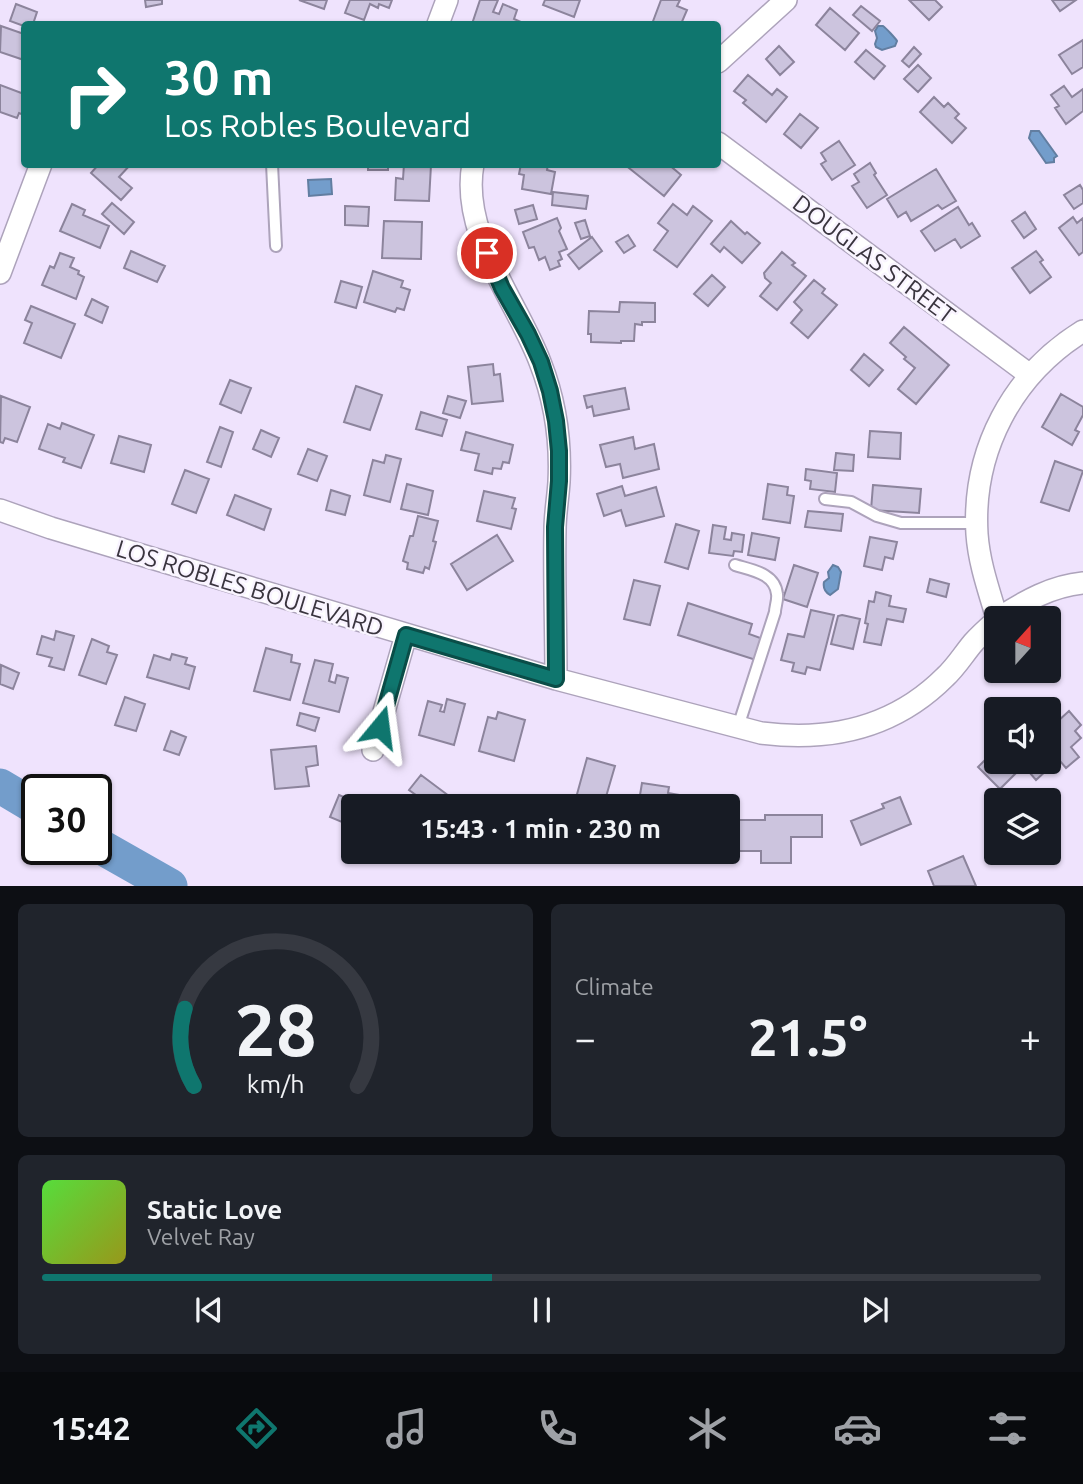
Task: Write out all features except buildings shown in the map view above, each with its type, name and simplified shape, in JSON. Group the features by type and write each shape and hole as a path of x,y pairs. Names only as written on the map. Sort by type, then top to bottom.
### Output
{"street":[{"path":"439,21 447,0"},
{"path":"721,59 786,0"},
{"name":"DOUGLAS STREET","path":"721,145 1030,375"},
{"path":"0,272 39,168"},
{"path":"472,168 472,203 483,241 502,288 541,362 556,421 559,481 555,527 556,679"},
{"path":"993,606 977,536 977,506 983,461 1007,406 1030,375 1051,354 1083,331"},
{"name":"LOS ROBLES BOULEVARD","path":"0,510 51,528 556,679 761,733 789,737 846,732 900,711 945,677 984,632"},
{"name":"LOS ROBLES BOULEVARD","path":"1017,606 1050,590 1083,583"},
{"path":"373,750 406,635"}],"lane":[{"path":"272,168 276,246"},
{"path":"825,499 851,502 877,516 901,523 977,523"},
{"path":"735,565 763,574 773,582 777,593 775,612 738,727"}],"water":[{"path":"878,26 883,26 895,38 895,46 882,50 876,47 875,31"},
{"path":"1031,131 1039,131 1057,156 1054,162 1046,163 1029,138"},
{"path":"331,179 332,194 309,196 308,180"},
{"path":"833,565 841,572 838,589 830,595 824,588 824,582 829,578 828,572"}],"waterway":[{"path":"0,786 21,798"},
{"path":"112,853 170,886"}],"route":[{"path":"380,727 406,635 556,679 555,527 559,481 556,421 541,362 487,253"}]}
